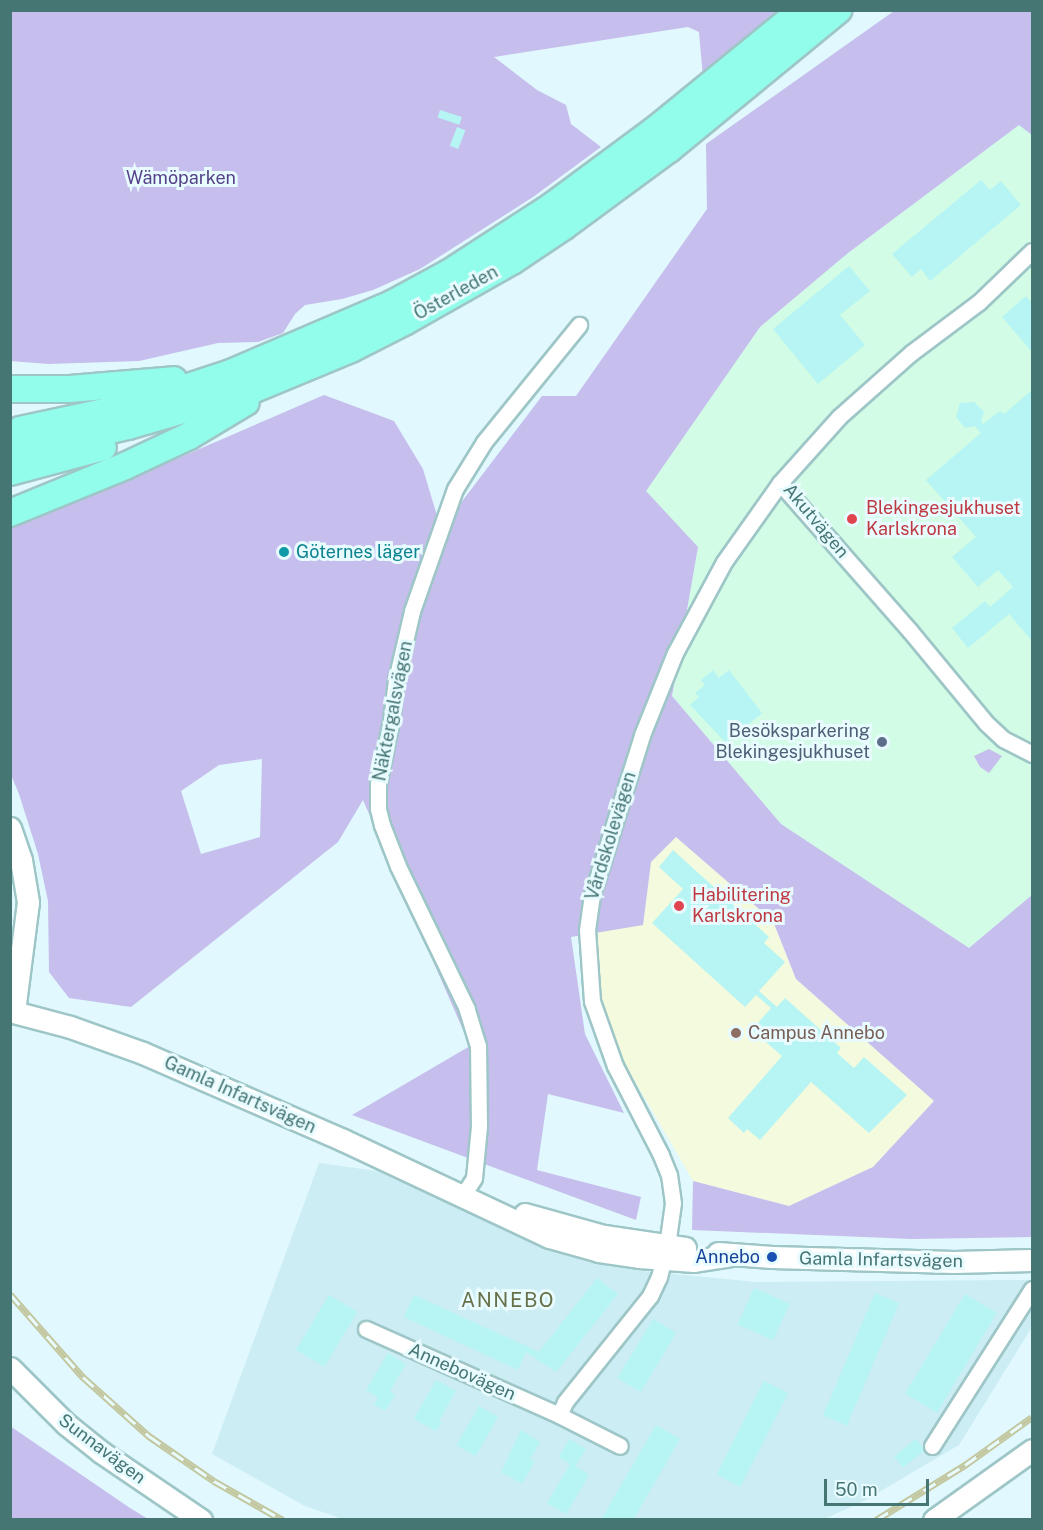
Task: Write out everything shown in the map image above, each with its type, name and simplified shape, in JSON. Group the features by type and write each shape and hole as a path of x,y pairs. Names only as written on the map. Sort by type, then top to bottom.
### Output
{"highway":[{"name":"Österleden","path":"10,431 127,407 231,373 374,312 449,273 601,170 802,10"},
{"name":"Österleden","path":"10,447 70,439 128,426 252,390 351,349 461,291 556,232 669,149 838,10"},
{"path":"10,513 86,483 189,436 298,371"},
{"path":"10,389 112,387 231,373"},
{"path":"10,472 150,433 252,390"}],"street":[{"name":"Akutvägen","path":"1032,251 979,302 911,353 839,417 780,483 910,631 986,723 1003,739 1032,754"},
{"name":"Näktergalsvägen","path":"463,1195 474,1178 479,1125 478,1046 467,1009 389,842 378,809 378,784 391,721 396,680 412,610 455,489 483,442 579,325"},
{"name":"Vårdskolevägen","path":"665,1253 673,1203 669,1175 650,1131 615,1066 592,1001 587,930 590,907 601,860 642,735 675,653 724,562 780,483"},
{"path":"10,828 21,860 27,902 12,1011"},
{"name":"Gamla Infartsvägen","path":"12,1011 70,1027 143,1053 463,1195 549,1238 599,1251 665,1253 694,1261 730,1255 954,1262 1032,1260"},
{"path":"559,1415 565,1402 650,1296 665,1253"},
{"path":"932,1446 1032,1289"},
{"name":"Annebovägen","path":"366,1329 559,1415 620,1446"},
{"name":"Sunnavägen","path":"10,1368 66,1424 101,1452 201,1520"},
{"path":"934,1520 1032,1450"}],"shaded area":[{"name":"Blekingesjukhuset Karlskrona","path":"1019,125 1032,135 1032,895 969,948 781,824 672,696 698,547 645,491 760,327 848,253"},
{"name":"Campus Annebo","path":"676,837 773,921 796,979 934,1101 873,1167 789,1206 693,1181 626,1066 601,1000 596,964 598,932 643,925 651,862"},
{"path":"319,1163 377,1171 545,1247 643,1271 756,1282 1032,1280 1032,1327 959,1445 862,1502 824,1519 343,1519 305,1506 212,1454"}],"green space":[{"name":"Wämöparken","path":"10,11 776,11 703,78 699,32 688,27 494,57 537,90 566,105 571,124 601,147 533,197 420,269 373,290 342,299 305,305 295,314 283,333 258,342 218,343 139,361 48,364 11,361"},
{"path":"894,11 1032,11 1032,135 1019,125 848,253 760,327 646,491 698,547 672,696 781,824 969,948 1032,895 1032,1237 912,1239 692,1230 693,1181 789,1206 873,1167 934,1101 796,979 773,921 676,837 651,862 643,925 571,937 585,1034 624,1113 548,1094 537,1170 641,1197 636,1220 352,1115 470,1046 363,800 338,842 131,1007 69,998 49,972 48,901 38,854 11,775 10,509 116,485 324,395 394,421 423,469 441,529 542,396 576,396 707,209 706,144","holes":["262,759 260,837 201,854 181,791 219,765"]},
{"path":"989,749 1002,756 989,773 980,767 974,756"},
{"path":"10,1426 130,1508 148,1519 11,1519"}],"building":[{"path":"440,110 462,117 459,125 438,118"},
{"path":"457,127 465,130 458,149 450,146"},
{"path":"981,180 990,190 1001,181 1021,205 930,281 921,269 912,277 892,254"},
{"path":"849,266 870,291 840,315 865,345 818,384 773,329"},
{"path":"1026,296 1032,303 1032,352 1002,317"},
{"path":"1032,390 1032,641 1009,614 968,648 952,628 985,601 990,607 1013,587 998,570 978,587 952,557 976,537 926,480 981,433 975,426 965,428 956,417 960,403 974,402 984,412 981,422 983,424 1000,411 1004,414"},
{"path":"713,670 719,678 729,670 762,713 726,743 690,705 699,697 695,693 705,685 701,680"},
{"path":"673,850 769,937 764,943 785,962 759,991 777,1007 785,998 841,1048 837,1053 854,1068 864,1057 907,1095 869,1133 811,1082 760,1140 747,1129 744,1133 728,1118 782,1056 752,1030 771,1008 756,995 745,1007 652,923 683,889 659,867"},
{"path":"597,1278 618,1294 556,1372 526,1352 518,1370 404,1317 414,1295 539,1352"},
{"path":"754,1288 790,1304 773,1340 738,1325"},
{"path":"875,1293 899,1303 847,1426 823,1415"},
{"path":"965,1294 997,1313 937,1412 905,1393"},
{"path":"329,1295 357,1312 324,1367 296,1350"},
{"path":"653,1319 676,1333 641,1392 617,1378"},
{"path":"388,1353 406,1364 390,1391 395,1395 385,1411 374,1404 378,1397 366,1390"},
{"path":"436,1380 456,1391 436,1431 414,1419"},
{"path":"764,1381 788,1393 740,1487 716,1475"},
{"path":"479,1406 498,1417 476,1456 456,1445"},
{"path":"656,1425 680,1439 633,1520 601,1520"},
{"path":"521,1430 540,1442 530,1459 535,1461 522,1484 501,1472"},
{"path":"569,1439 586,1449 575,1466 589,1475 566,1514 547,1503 570,1464 559,1457"},
{"path":"916,1439 925,1450 903,1468 894,1457"}],"railway":[{"path":"10,1294 83,1377 149,1436 214,1481 283,1520"},
{"path":"876,1520 965,1465 1032,1417"}],"place":[{"name":"Blekingesjukhuset Karlskrona","path":"852,519"},
{"name":"Göternes läger","path":"284,552"},
{"name":"Besöksparkering Blekingesjukhuset","path":"882,742"},
{"name":"Habilitering Karlskrona","path":"679,906"},
{"name":"Campus Annebo","path":"736,1033"},
{"name":"Annebo","path":"772,1257"}],"district":[{"name":"ANNEBO","path":"508,1300"}]}
